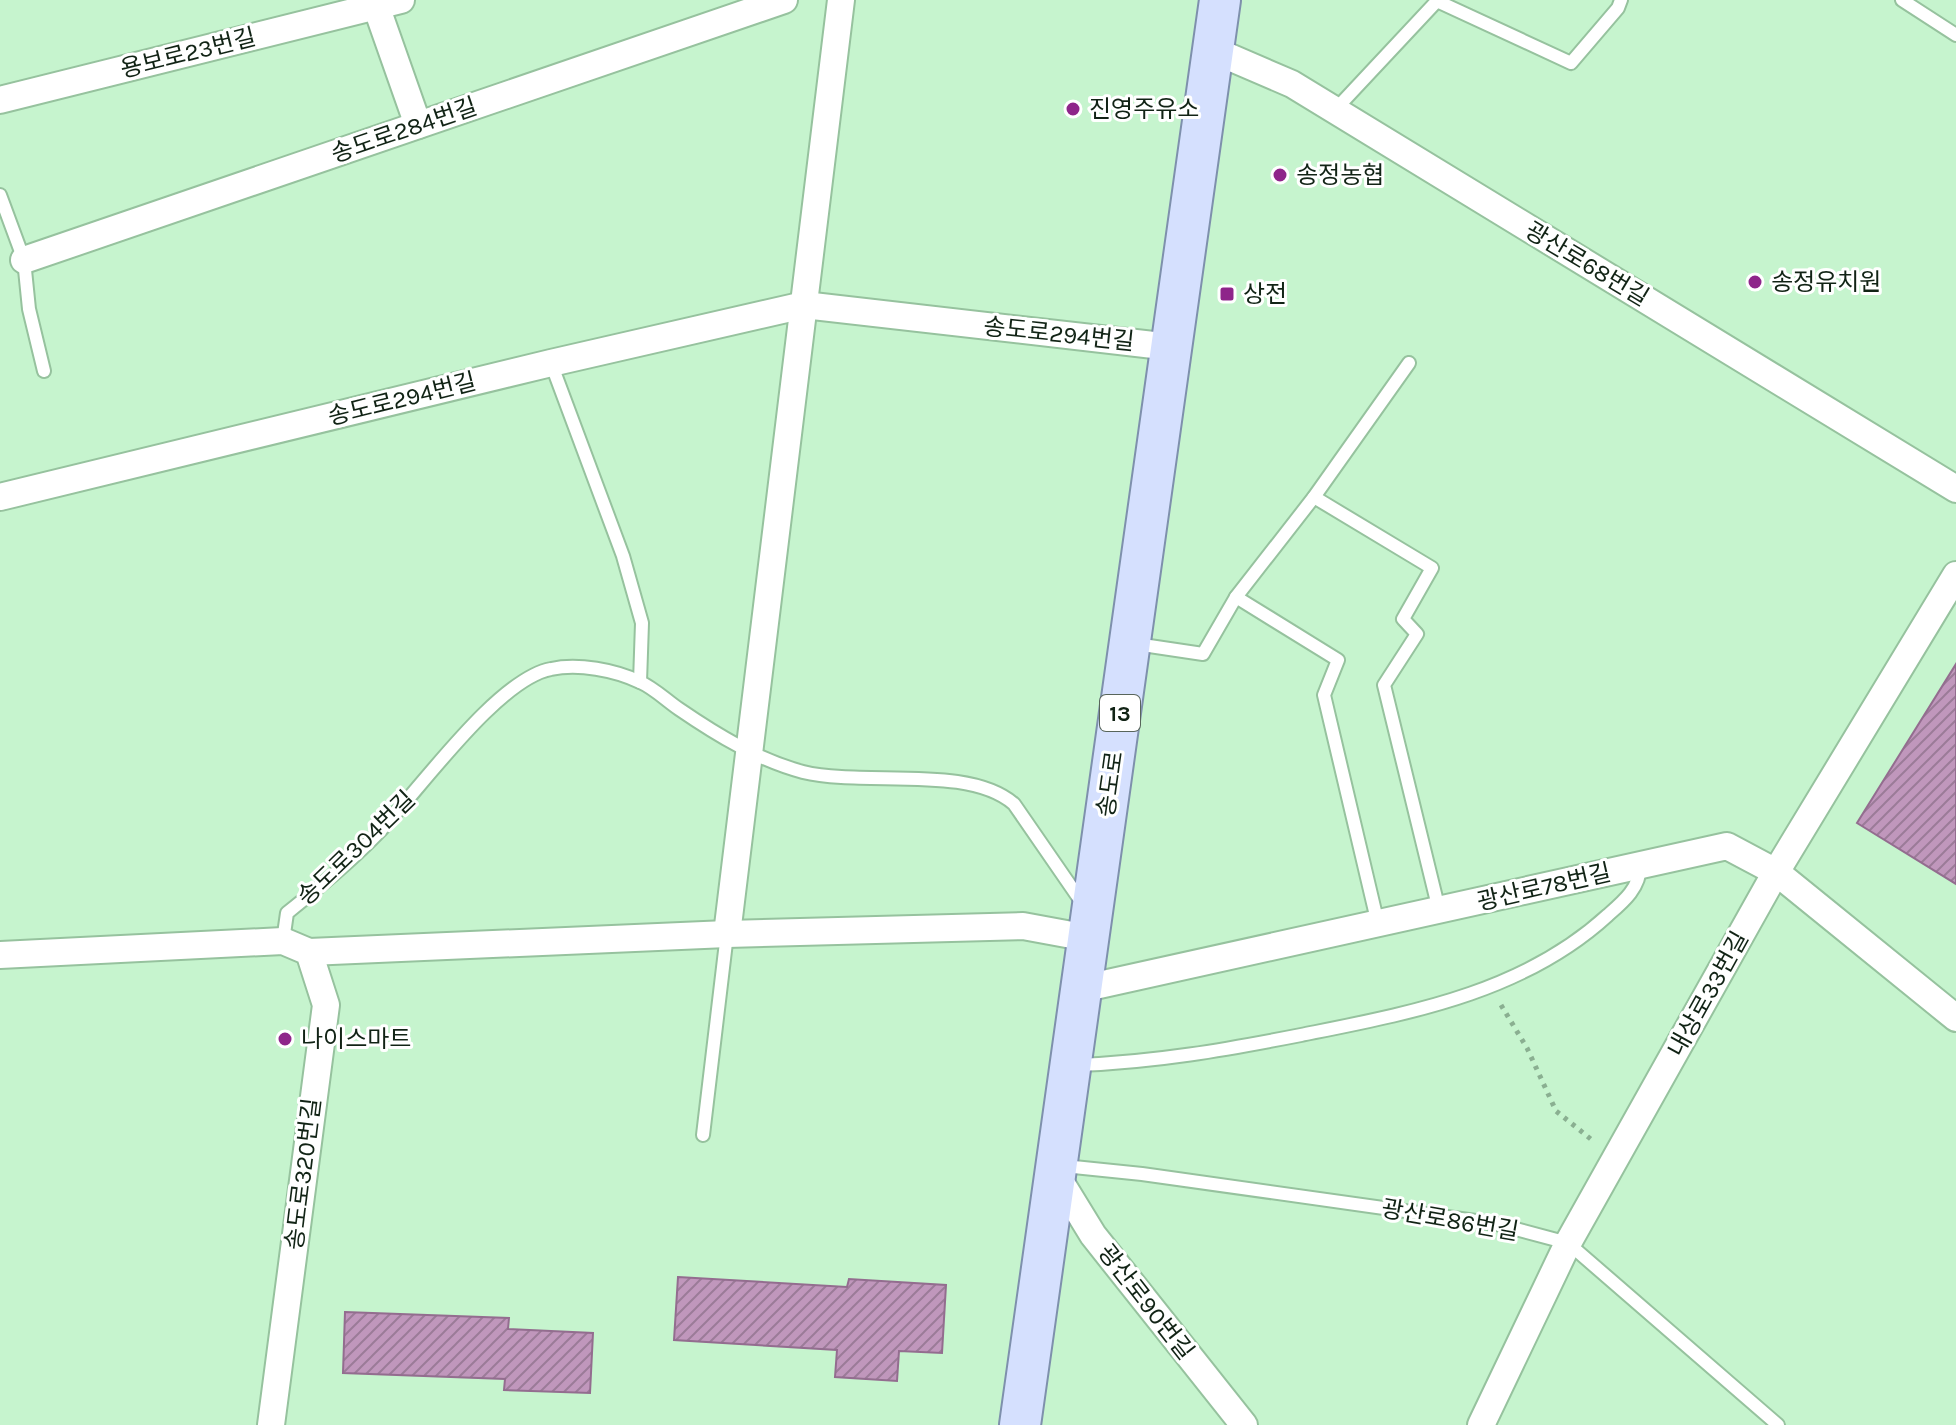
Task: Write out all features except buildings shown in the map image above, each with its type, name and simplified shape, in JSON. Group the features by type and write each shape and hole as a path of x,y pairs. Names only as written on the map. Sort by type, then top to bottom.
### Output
{"main road":[{"name":"송도로","path":"1020,1425 1220,0"}],"street":[{"name":"송도로284번길","path":"24,260 784,0"},
{"path":"727,934 841,0"},
{"path":"383,2 418,125"},
{"name":"용보로23번길","path":"0,100 383,2"},
{"name":"광산로68번길","path":"1213,50 1292,84 1956,489"},
{"name":"송도로294번길","path":"0,497 804,305 1171,347"},
{"name":"내상로33번길","path":"1481,1425 1568,1243 1776,872 1956,575"},
{"name":"광산로78번길","path":"1081,989 1727,846 1776,872 1956,1018"},
{"path":"0,955 283,941 309,952 727,934 1090,927"},
{"name":"송도로320번길","path":"271,1425 326,1005 309,952"},
{"name":"광산로90번길","path":"1056,1169 1093,1235 1244,1425"}],"lane":[{"path":"1335,110 1437,1 1571,63 1618,8 1621,0"},
{"path":"1902,0 1956,35"},
{"path":"0,195 24,260 29,309 44,371"},
{"path":"551,363 627,569 642,623 640,682"},
{"path":"1130,643 1203,654 1236,597 1314,497 1409,363"},
{"path":"1314,497 1432,568 1403,619 1417,634 1384,685 1439,910"},
{"path":"1236,597 1338,660 1324,695 1378,924"},
{"name":"송도로304번길","path":"283,941 287,913 376,835 507,690 549,669 589,668 640,682 715,733 778,765 846,780 926,779 999,791 1014,804 1090,927"},
{"path":"1071,1065 1152,1062 1231,1048 1433,1006 1491,987 1538,967 1592,930 1628,897 1640,875 1640,865"},
{"path":"703,1135 727,934"},
{"name":"광산로86번길","path":"1056,1169 1142,1174 1497,1224 1568,1243 1778,1425"}],"path":[{"path":"1491,987 1527,1048 1556,1111 1617,1157"}],"place":[{"name":"진영주유소","path":"1073,109"},
{"name":"송정농협","path":"1280,175"},
{"name":"송정유치원","path":"1755,282"},
{"name":"상전","path":"1227,294"},
{"name":"나이스마트","path":"285,1039"}]}
